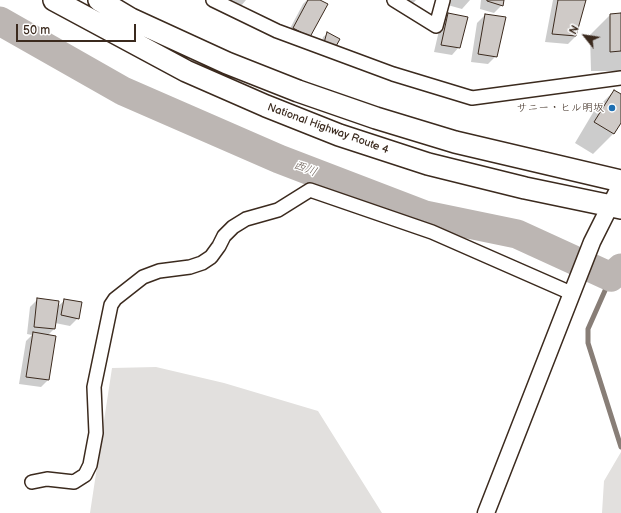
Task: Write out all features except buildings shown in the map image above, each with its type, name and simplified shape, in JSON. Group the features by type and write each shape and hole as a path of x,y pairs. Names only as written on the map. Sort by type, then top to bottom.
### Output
{"highway":[{"name":"National Highway Route 4","path":"54,0 186,71 266,106 339,134 428,164 525,188 615,207"},
{"path":"99,0 132,19 200,50 298,91 376,118 455,142 621,181"}],"street":[{"path":"213,0 277,31 393,74 472,98 621,78"},
{"path":"394,0 436,26 442,0"},
{"path":"486,513 592,242 615,207 621,184"},
{"path":"32,482 47,479 74,482 85,475 90,465 96,433 94,387 111,305 115,299 143,277 159,271 190,267 202,263 211,257 224,236 233,227 246,219 278,210 310,190 432,232 574,286"}],"shaded area":[{"path":"156,367 224,383 318,411 382,513 90,513 112,368"},
{"path":"621,452 621,513 602,513 604,481"}],"waterway":[{"name":"西川","path":"0,21 123,91 279,159 425,215 517,234 611,277 621,268"},
{"path":"611,277 588,329 588,343 621,447"}],"place":[{"name":"サニー・ヒル明坂","path":"612,108"}]}
